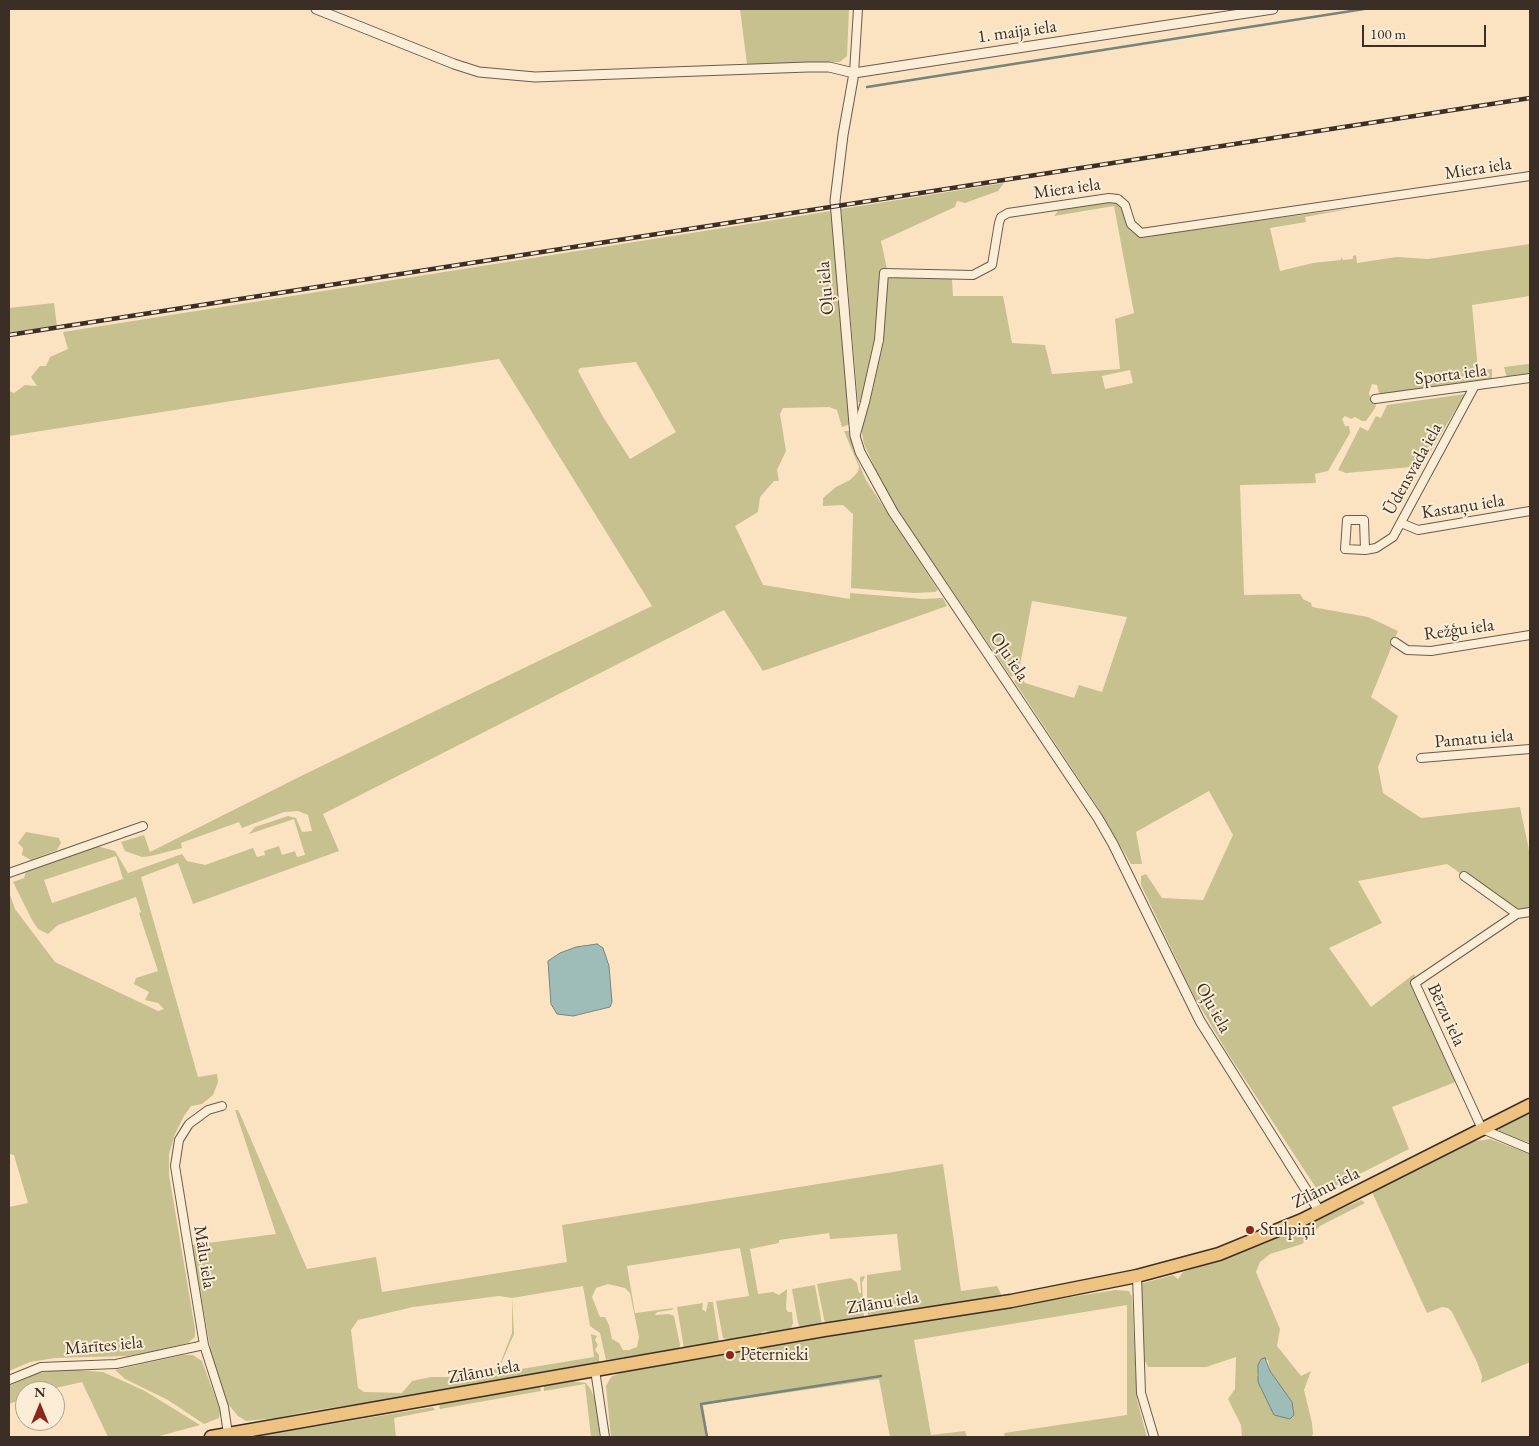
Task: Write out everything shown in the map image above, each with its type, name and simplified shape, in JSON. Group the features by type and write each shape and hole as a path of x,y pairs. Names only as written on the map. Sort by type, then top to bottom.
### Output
{"highway":[{"name":"Zīlānu iela","path":"210,1437 595,1370 1031,1298 1137,1276 1219,1254 1265,1236 1320,1212 1530,1105"}],"street":[{"path":"316,9 454,64 479,72 504,76 535,77 830,67 854,73 858,9"},
{"name":"1. maija iela","path":"854,73 1273,9"},
{"name":"Oļu iela","path":"854,73 843,135 836,201 855,436 872,479 892,512 1098,818 1200,1022 1320,1212"},
{"name":"Miera iela","path":"855,436 879,340 884,273 974,275 992,265 1001,217 1008,213 1118,199 1125,205 1131,224 1141,233 1530,176"},
{"name":"Sporta iela","path":"1375,399 1474,388 1530,378"},
{"name":"Ūdensvada iela","path":"1365,550 1364,520 1347,520 1345,549 1365,550 1385,544 1393,537 1474,388"},
{"name":"Kastaņu iela","path":"1401,523 1418,530 1530,511"},
{"name":"Režģu iela","path":"1395,642 1407,650 1431,651 1530,635"},
{"name":"Pamatu iela","path":"1421,758 1530,749"},
{"path":"9,873 143,826"},
{"path":"1464,876 1517,914"},
{"name":"Bērzu iela","path":"1482,1129 1415,983 1517,914 1530,912"},
{"name":"Mālu iela","path":"222,1106 208,1110 189,1124 179,1140 175,1157 176,1175 204,1345 224,1407 228,1434"},
{"path":"1482,1129 1530,1149"},
{"path":"1137,1276 1141,1392 1154,1437"},
{"name":"Mārītes iela","path":"9,1380 50,1365 122,1363 204,1345"},
{"path":"595,1370 605,1437"}],"shaded area":[{"path":"740,9 849,9 847,56 840,62 747,64"},
{"path":"1004,183 998,191 965,203 957,201 955,207 881,241 887,269 938,270 884,271 876,338 862,402 858,402 841,209"},
{"path":"1107,201 1117,202 1131,231 1141,236 1354,208 1305,217 1306,222 1270,228 1280,271 1313,263 1341,260 1341,257 1343,260 1353,259 1353,256 1356,255 1357,263 1397,257 1428,259 1530,244 1530,296 1472,305 1478,370 1492,369 1492,381 1387,395 1379,393 1377,385 1372,384 1369,393 1371,400 1376,405 1375,408 1366,421 1355,417 1351,419 1345,416 1342,419 1345,426 1349,426 1350,433 1328,471 1315,474 1316,483 1240,485 1244,595 1300,594 1303,599 1311,603 1312,607 1368,617 1398,631 1371,697 1398,716 1378,767 1383,793 1421,818 1520,807 1530,855 1530,907 1517,912 1447,864 1358,881 1382,923 1329,948 1371,1007 1414,974 1463,1079 1392,1107 1409,1149 1320,1194 1227,1052 1195,998 1141,885 1141,876 1146,874 1162,898 1203,900 1233,835 1209,791 1136,832 1142,864 1131,864 1099,809 1014,681 1020,675 1025,683 1074,698 1079,685 1102,692 1127,617 1032,601 1019,671 1011,677 888,496 864,444 861,428 887,279 891,276 952,279 953,296 1003,296 1012,343 1045,345 1052,374 1120,369 1115,319 1134,313 1114,206 1054,216 1060,208","holes":["1130,370 1133,383 1105,389 1102,376"]},
{"path":"831,211 850,424 842,427 837,410 829,407 783,408 780,414 786,451 777,470 779,481 774,481 760,497 758,512 735,526 763,585 850,599 850,593 923,599 943,598 947,606 763,671 724,610 323,814 339,851 193,904 178,863 141,877 198,1077 217,1074 218,1082 213,1095 202,1104 191,1106 184,1116 175,1134 169,1154 169,1175 195,1337 188,1343 151,1352 127,1356 55,1358 30,1362 9,1371 9,1207 28,1203 14,1155 9,1154 9,892 15,909 55,962 158,1011 164,1009 158,1003 145,1000 149,992 134,984 136,978 158,971 139,913 141,912 136,897 58,925 48,934 38,929 13,882 24,878 26,872 97,846 115,851 128,873 182,854 187,861 205,865 253,848 257,857 265,855 264,851 279,846 282,855 295,851 297,857 305,855 294,819 249,834 255,827 288,816 296,818 302,832 312,831 308,815 298,811 284,812 242,828 239,822 181,843 182,848 151,856 142,857 125,851 121,842 144,835 150,852 301,776 652,606 499,359 9,436 9,391 14,393 25,385 37,386 31,377 40,366 46,366 50,357 68,349 63,332","holes":["636,362 676,432 630,459 602,415 578,371 580,368","116,856 123,879 52,903 44,880"]},
{"path":"54,303 57,326 9,333 9,308"},
{"path":"1529,364 1530,375 1507,378 1504,367"},
{"path":"1465,394 1422,466 1346,473 1338,470 1360,427 1368,431 1376,416 1381,418 1387,405"},
{"path":"844,431 849,431 854,452 866,480 938,590 935,592 914,593 851,588 853,514 843,505 823,506 823,498 836,487 850,480 858,472 859,467"},
{"path":"26,832 59,838 61,843 57,850 31,860 22,855 23,848 18,843"},
{"path":"235,1110 238,1110 240,1114 307,1269 376,1257 382,1292 567,1262 562,1225 943,1164 961,1291 997,1286 1002,1296 870,1316 868,1315 867,1302 867,1275 901,1270 897,1234 830,1239 829,1233 779,1240 779,1243 750,1249 758,1294 773,1292 779,1295 787,1289 786,1309 788,1312 792,1312 793,1323 791,1329 768,1333 767,1331 732,1340 723,1338 716,1301 749,1296 740,1248 627,1266 635,1313 674,1308 657,1312 655,1315 669,1314 674,1316 680,1345 679,1349 606,1360 600,1333 590,1326 583,1286 512,1298 514,1334 497,1373 594,1357 591,1334 597,1336 595,1340 598,1345 595,1350 599,1355 599,1362 391,1399 276,1418 246,1421 238,1416 228,1404 211,1352 192,1245 276,1234","holes":["608,1284 625,1288 630,1293 639,1337 637,1347 623,1350 619,1343 612,1339 605,1317 600,1317 592,1297 596,1288","499,1296 512,1298 512,1333 500,1364 491,1373 479,1375 475,1370 463,1370 450,1377 431,1377 412,1381 402,1393 364,1392 358,1388 351,1330 358,1320 413,1307"]},
{"path":"1530,1111 1530,1143 1499,1132 1499,1128 1502,1125"},
{"path":"1490,1139 1530,1154 1530,1362 1481,1383 1482,1376 1477,1362 1452,1312 1448,1308 1442,1307 1427,1313 1372,1192 1469,1142"},
{"path":"1361,1200 1365,1203 1320,1226 1302,1244 1270,1254 1260,1262 1256,1272 1280,1329 1277,1346 1301,1376 1311,1371 1304,1390 1312,1423 1313,1434 1311,1437 1242,1437 1241,1425 1228,1399 1235,1389 1236,1357 1206,1367 1148,1367 1145,1361 1141,1360 1140,1284 1173,1275 1178,1279 1183,1272 1266,1243","holes":["1261,1359 1268,1360 1270,1371 1275,1378 1257,1376"]},
{"path":"865,1276 862,1283 864,1317 825,1324 817,1284 851,1278 857,1283 859,1293 861,1293 860,1277"},
{"path":"815,1285 822,1324 800,1327 792,1289"},
{"path":"1115,1290 1129,1291 1132,1297 1137,1400 1147,1437 1005,1437 1004,1433 1127,1415 1127,1305 914,1340 931,1435 965,1431 967,1437 890,1437 879,1379 703,1405 708,1437 611,1437 606,1386 611,1377 622,1372 725,1355 726,1357 734,1356 734,1353 869,1329"},
{"path":"708,1302 713,1302 719,1341 684,1348 677,1307 703,1303 702,1309 706,1312"},
{"path":"183,1355 193,1355 202,1361 220,1410 219,1418 204,1424 168,1400 125,1379 115,1370"},
{"path":"64,1369 103,1372 145,1391 200,1425 156,1437 108,1437 82,1382 65,1386 65,1381 20,1381 38,1373"},
{"path":"572,1381 586,1383 591,1390 596,1402 600,1437 591,1437 585,1384 544,1391 544,1386"},
{"path":"15,1383 15,1402 9,1404 9,1386"},
{"path":"540,1386 541,1391 440,1409 439,1406 442,1404"},
{"path":"433,1407 435,1410 394,1418 396,1437 254,1437"}],"water":[{"path":"597,944 603,948 609,966 612,1002 610,1007 573,1016 557,1014 551,1004 548,961 560,953 576,947"},
{"path":"1265,1358 1270,1371 1292,1402 1294,1415 1290,1419 1274,1415 1258,1382 1258,1365 1261,1359"}],"waterway":[{"path":"867,87 1364,9"},
{"path":"707,1437 701,1404 881,1376"}],"railway":[{"path":"9,335 1530,98"}],"place":[{"name":"Stulpiņi","path":"1250,1230"},
{"name":"Pēternieki","path":"730,1355"}]}
